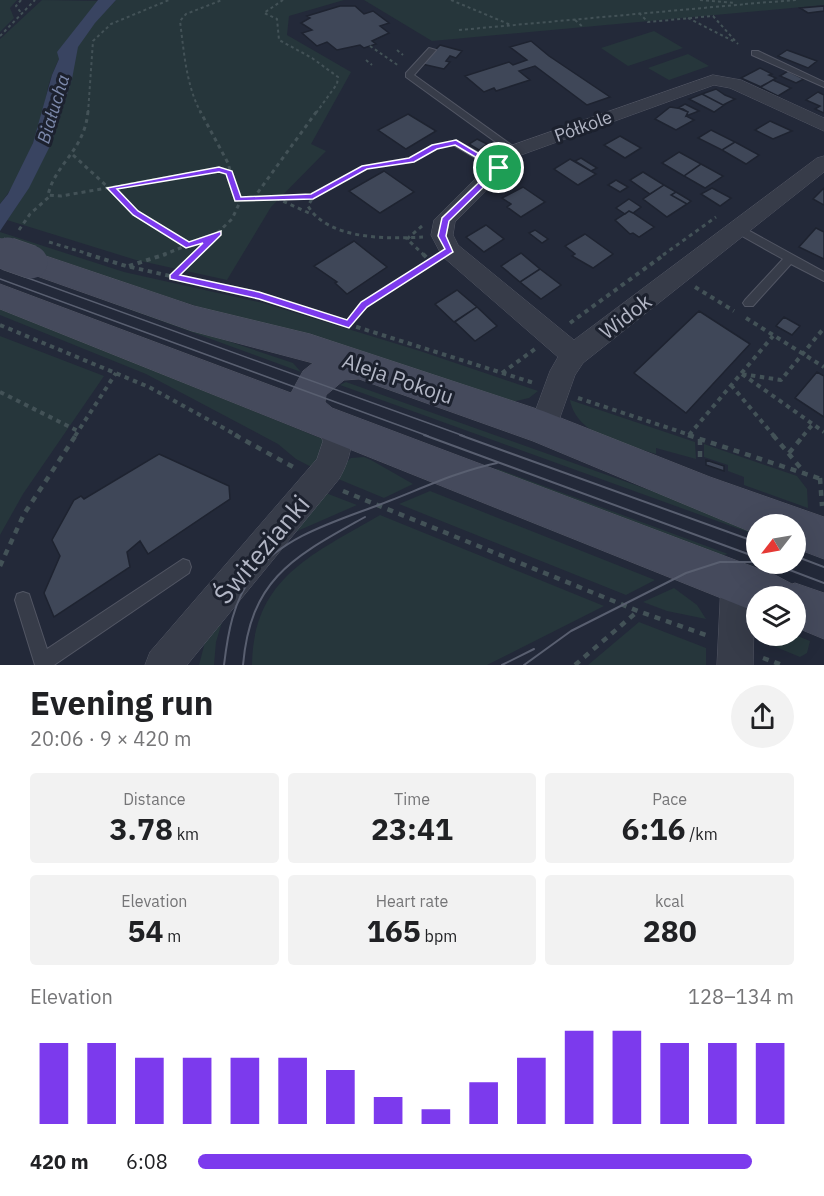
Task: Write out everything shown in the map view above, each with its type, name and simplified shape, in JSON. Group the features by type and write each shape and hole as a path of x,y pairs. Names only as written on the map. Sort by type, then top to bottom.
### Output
{"main road":[{"name":"Aleja Pokoju","path":"9,241 192,318 310,348 365,366 543,428 710,497 807,526"},
{"path":"3,307 326,424 747,586"},
{"path":"326,424 311,412 308,403 314,381 322,374 340,366 365,366"},
{"path":"806,609 824,616"}],"street":[{"name":"Półkole","path":"446,243 442,228 450,214 514,152 713,80 735,84 824,125"},
{"name":"Widok","path":"543,428 563,371 574,355 729,221 824,162"},
{"path":"446,243 574,355"},
{"name":"Świtezianki","path":"163,665 328,469 338,445 336,432 326,424"}],"lane":[{"path":"432,50 409,75 514,152"},
{"path":"755,53 824,85"},
{"path":"456,143 499,168"},
{"path":"729,221 824,276"},
{"path":"749,303 790,258"},
{"path":"22,600 44,664 183,567"}],"path":[{"path":"21,0 16,6 22,14"},
{"path":"0,36 37,0"},
{"path":"50,196 48,189 73,155 85,131 90,110 93,41 108,26 169,0"},
{"path":"173,277 236,214 238,199 228,163 195,102 185,63 180,21 186,14 222,0"},
{"path":"253,199 337,84 338,77 279,39 278,19 264,13 283,0"},
{"path":"451,0 511,25"},
{"path":"700,0 747,4"},
{"path":"459,30 796,0"},
{"path":"639,13 648,21 713,16 738,44"},
{"path":"688,18 755,53"},
{"path":"575,19 583,27"},
{"path":"370,46 393,62"},
{"path":"397,50 403,55"},
{"path":"366,60 372,65"},
{"path":"238,199 313,197 365,167 411,160 434,147 456,143"},
{"path":"73,155 136,213 189,245"},
{"path":"9,241 30,214 50,196 111,188 210,170 223,170 229,173"},
{"path":"309,213 308,206 313,197"},
{"path":"275,198 309,213 338,230 446,243"},
{"path":"562,328 729,221"},
{"path":"126,267 218,233"},
{"path":"349,324 364,304 446,243"},
{"path":"37,251 126,267 259,296 543,386"},
{"path":"688,283 735,311"},
{"path":"3,307 116,373 149,387 297,469"},
{"path":"745,317 824,367"},
{"path":"741,374 781,380 824,328"},
{"path":"689,435 773,336"},
{"path":"0,566 24,514 116,373"},
{"path":"741,374 824,432"},
{"path":"732,385 804,473"},
{"path":"0,392 78,431"},
{"path":"570,395 822,479 807,526"},
{"path":"789,454 813,424"},
{"path":"699,439 700,466"},
{"path":"335,488 638,611 712,638"},
{"path":"575,665 638,611"},
{"path":"745,660 782,665"}],"shaded area":[{"path":"0,0 17,0 10,8 14,18 0,32"},
{"path":"42,0 99,1 78,26 61,55 50,80 43,112 31,148 8,194 0,204 0,39"},
{"path":"116,0 344,0 289,16 287,35 351,72 311,144 326,151 271,207 227,280 136,260 7,220 27,189 50,142 68,91 78,46"},
{"path":"364,0 824,0 824,5 432,41"},
{"path":"654,31 683,48 628,66 601,48"},
{"path":"688,54 709,66 669,80 648,68"},
{"path":"0,232 124,272 263,303 420,351 538,391 529,398 512,402 383,364 254,325 63,262 0,239"},
{"path":"93,296 293,363 301,372"},
{"path":"0,308 323,439 319,471 296,459 278,444 146,374 0,315"},
{"path":"0,336 104,376 23,494 0,535"},
{"path":"346,382 746,524 746,531 340,385"},
{"path":"570,400 695,442 696,459 656,448 656,454 604,437 582,423 574,413"},
{"path":"704,444 797,476 807,489 808,508 744,485 744,477 728,471 728,465 704,457"},
{"path":"364,457 413,484 384,498 331,476 351,458"},
{"path":"498,469 728,554 714,557 486,471"},
{"path":"318,490 357,505 286,536"},
{"path":"430,491 655,580 626,595 399,504"},
{"path":"380,515 604,606 487,665 252,665 255,635 263,610 276,589 311,556"},
{"path":"674,588 697,605 706,619 667,611 643,602"},
{"path":"222,622 216,642 214,665 199,665 205,642"},
{"path":"639,622 706,648 706,665 588,665"},
{"path":"806,639 810,641 807,653 800,657 773,646 806,646"}],"water":[{"name":"Białucha","path":"98,0 116,0 95,23 78,47 72,79 51,144 29,188 0,231 0,204 8,194 33,143 52,75 59,59 57,52"}],"building":[{"path":"340,6 355,6 364,14 373,11 389,23 380,26 389,33 372,41 376,44 364,48 360,45 337,50 327,42 317,46 302,33 312,30 301,23 310,18 307,16"},
{"path":"824,6 824,11 808,13 800,8"},
{"path":"531,41 549,56 610,97 587,105 535,66 519,71 530,80 496,91 494,88 484,92 465,76 509,62 513,65 527,60 510,47"},
{"path":"440,45 462,51 456,58 450,56 446,61 450,62 444,69 422,64"},
{"path":"787,50 817,61 808,68 778,56"},
{"path":"760,68 776,78 761,87 741,78"},
{"path":"788,71 804,79 796,83 780,76"},
{"path":"773,80 791,88 778,96 760,87"},
{"path":"716,89 735,99 723,105 702,94"},
{"path":"818,92 824,95 824,113 815,109 820,106 806,100"},
{"path":"702,94 724,105 714,112 689,99"},
{"path":"685,104 699,111 686,116 688,112 678,108"},
{"path":"670,107 683,109 688,112 686,116 694,120 676,130 655,119"},
{"path":"408,114 436,131 406,149 378,130"},
{"path":"770,121 792,131 773,139 755,130"},
{"path":"711,130 735,142 722,150 698,138"},
{"path":"620,136 641,148 625,158 604,145"},
{"path":"477,139 487,144 479,150 469,144"},
{"path":"735,142 759,155 746,164 722,150"},
{"path":"679,152 701,164 684,176 662,163"},
{"path":"581,158 597,168 591,171 575,161"},
{"path":"570,159 596,174 578,185 554,169"},
{"path":"701,164 723,176 705,188 684,176"},
{"path":"384,171 414,192 380,213 349,191"},
{"path":"643,172 664,185 650,194 630,180"},
{"path":"616,180 628,187 620,192 608,185"},
{"path":"664,185 676,192 671,195 687,204 667,217 643,199"},
{"path":"523,187 545,202 521,217 507,207 511,204 502,198"},
{"path":"712,188 731,198 720,206 701,194"},
{"path":"824,188 824,205 813,199"},
{"path":"676,192 691,201 687,204 671,195"},
{"path":"629,199 641,207 633,213 629,211 625,214 616,208"},
{"path":"629,211 654,227 639,237 633,233 630,234 615,220"},
{"path":"486,225 504,239 484,252 466,237"},
{"path":"816,228 824,232 824,259 799,247"},
{"path":"535,230 548,239 542,243 529,233"},
{"path":"585,234 613,254 593,268 572,256 575,254 565,246"},
{"path":"354,241 387,267 347,294 335,283 337,282 314,266"},
{"path":"521,253 540,269 520,282 501,266"},
{"path":"540,269 561,285 541,299 520,282"},
{"path":"457,290 477,307 454,322 435,304"},
{"path":"477,307 497,326 475,341 455,322"},
{"path":"699,311 750,344 686,413 634,373"},
{"path":"784,317 800,326 792,335 776,326"},
{"path":"817,372 824,376 824,417 795,398"},
{"path":"159,454 229,486 230,499 148,554 140,541 127,552 130,567 54,617 44,593 60,556 52,540 74,500 81,496 84,499"},
{"path":"706,460 724,466 724,471 706,465"}],"tram line":[{"path":"0,268 464,436"},
{"path":"0,279 428,436"},
{"path":"424,435 746,553"},
{"path":"460,435 746,538"},
{"path":"224,665 236,607 246,585 266,561 281,549 316,529 456,475 497,463"},
{"path":"243,665 255,610 266,590 280,573 297,558 365,517"},
{"path":"806,560 824,567"},
{"path":"524,665 571,631 686,573 720,562 746,562"},
{"path":"800,574 824,583"},
{"path":"502,665 534,649"}],"route":[{"path":"456,143 499,168 445,220 442,236 450,250 364,304 349,324 259,296 173,277 218,233 189,245 136,213 111,188 219,169 229,173 238,199 313,197 365,167 411,160 434,147 456,143"}]}
